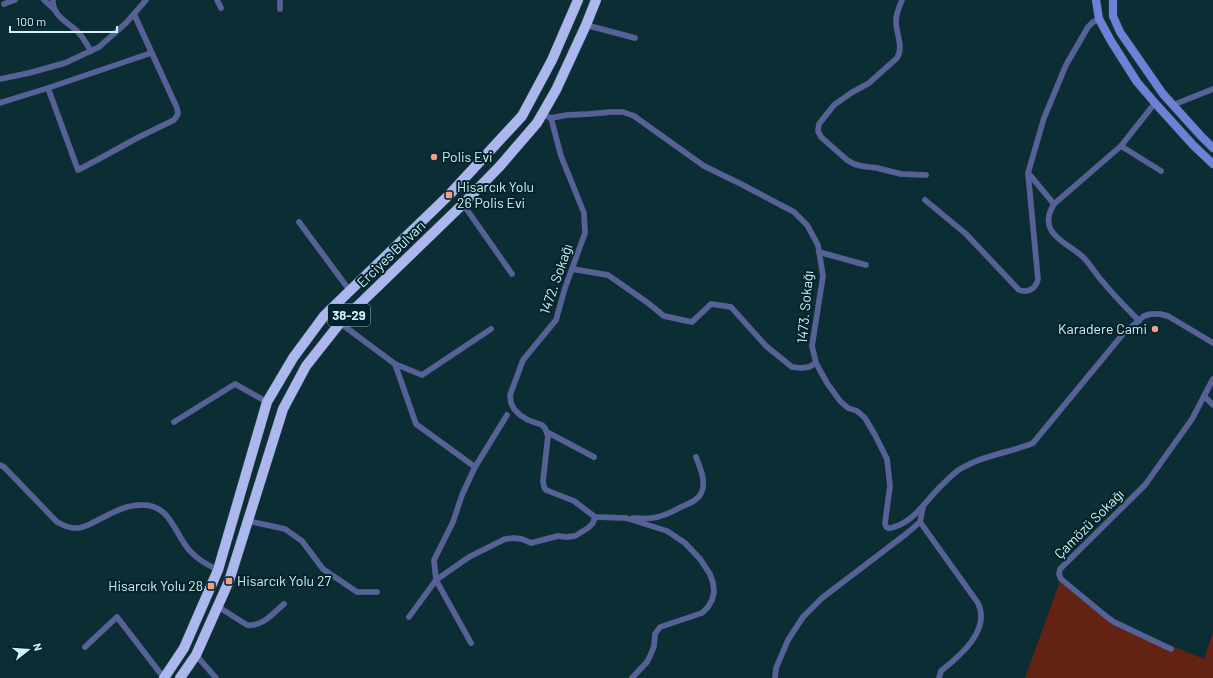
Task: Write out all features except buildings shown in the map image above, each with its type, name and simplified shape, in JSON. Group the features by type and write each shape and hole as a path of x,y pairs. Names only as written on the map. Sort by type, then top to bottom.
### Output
{"highway":[{"name":"Erciyes Bulvarı","path":"164,678 184,648 218,570 267,402 294,358 324,316 449,195 522,116 552,60 578,0"},
{"name":"Erciyes Bulvarı","path":"180,678 196,655 229,581 283,409 306,366 340,323 500,166 537,123 547,116 556,90 596,0"}],"street":[{"path":"4,4 15,0"},
{"path":"44,0 78,33 92,50"},
{"path":"53,0 54,9"},
{"path":"0,79 65,63 99,47 126,23 146,0"},
{"path":"217,0 221,8"},
{"path":"280,0 280,9"},
{"path":"902,0 898,8 896,20 900,54 869,83 834,105 819,124 818,131 821,137 847,160 854,164 901,174 926,176"},
{"path":"1096,0 1099,19 1137,82 1193,145 1213,164"},
{"path":"1113,0 1113,16 1120,32 1163,94 1213,148"},
{"path":"48,88 78,170 176,119 178,114 177,108 134,14"},
{"path":"925,200 966,234 1018,290 1027,292 1035,287 1038,279 1028,173 1044,118 1066,64 1088,27 1092,22 1099,19"},
{"path":"586,25 635,38"},
{"path":"0,103 151,53"},
{"path":"1173,106 1213,89"},
{"path":"1139,320 1103,282 1084,258 1055,235 1051,230 1048,216 1054,204 1121,146 1155,103"},
{"name":"1473. Sokağı","path":"547,116 611,112 623,112 634,116 704,166 742,184 794,212 807,225 818,245 823,276 812,346 816,363 840,402 848,408 857,411 865,418 887,459 890,486 885,523 886,527 890,528 901,525 923,507"},
{"name":"1472. Sokağı","path":"547,116 584,213 585,233 565,288 556,320 523,360 510,395 511,403 520,415 528,420 542,425 547,432 594,457"},
{"path":"1121,146 1161,172"},
{"path":"1028,173 1054,204"},
{"path":"462,204 512,274"},
{"path":"299,222 350,291"},
{"path":"819,252 866,265"},
{"path":"572,269 608,275 664,316 692,322 711,304 731,307 766,346 792,367 809,367 816,363"},
{"path":"775,678 776,668 788,640 803,617 822,598 920,522 923,507 941,486 961,468 989,456 1033,443 1123,334 1144,316 1160,314 1168,316 1213,343"},
{"path":"340,323 395,364 422,375 491,329"},
{"path":"395,364 416,424 475,467"},
{"name":"Çamözü Sokağı","path":"1171,649 1114,622 1061,579 1059,571 1144,486 1192,419 1213,379"},
{"path":"174,422 234,384 267,402"},
{"path":"1204,396 1213,405"},
{"path":"471,643 436,580 434,560 453,522 462,495 475,467 506,415"},
{"path":"547,432 548,436 543,481 544,487 549,491 574,501 595,517 652,518 668,513 696,500 702,491 703,478 702,470 696,456"},
{"path":"0,465 4,467 57,522 65,526 83,528 124,508 143,505 155,508 166,514 190,551 203,562 218,570"},
{"path":"409,617 436,580 469,557 506,539 522,539 531,543 558,536 575,536 588,528 595,517"},
{"path":"626,518 667,531 685,543 700,559 710,574 714,592 712,600 702,613 660,627 655,634 654,646 647,662 632,678"},
{"path":"248,521 285,529 302,541 323,569 357,592 377,592"},
{"path":"920,522 978,603 982,616 981,623 970,644 956,659 941,671 939,678"},
{"path":"217,606 247,625 253,626 262,623 284,604"},
{"path":"85,647 117,617 164,678"},
{"path":"196,655 216,678"}],"shaded area":[{"path":"1060,581 1106,619 1204,659 1213,632 1213,678 1025,678"}],"place":[{"name":"Polis Evi","path":"434,157"},
{"name":"Hisarcık Yolu 26 Polis Evi","path":"449,195"},
{"name":"Karadere Cami","path":"1155,329"},
{"name":"Hisarcık Yolu 27","path":"229,581"},
{"name":"Hisarcık Yolu 28","path":"211,586"}]}
